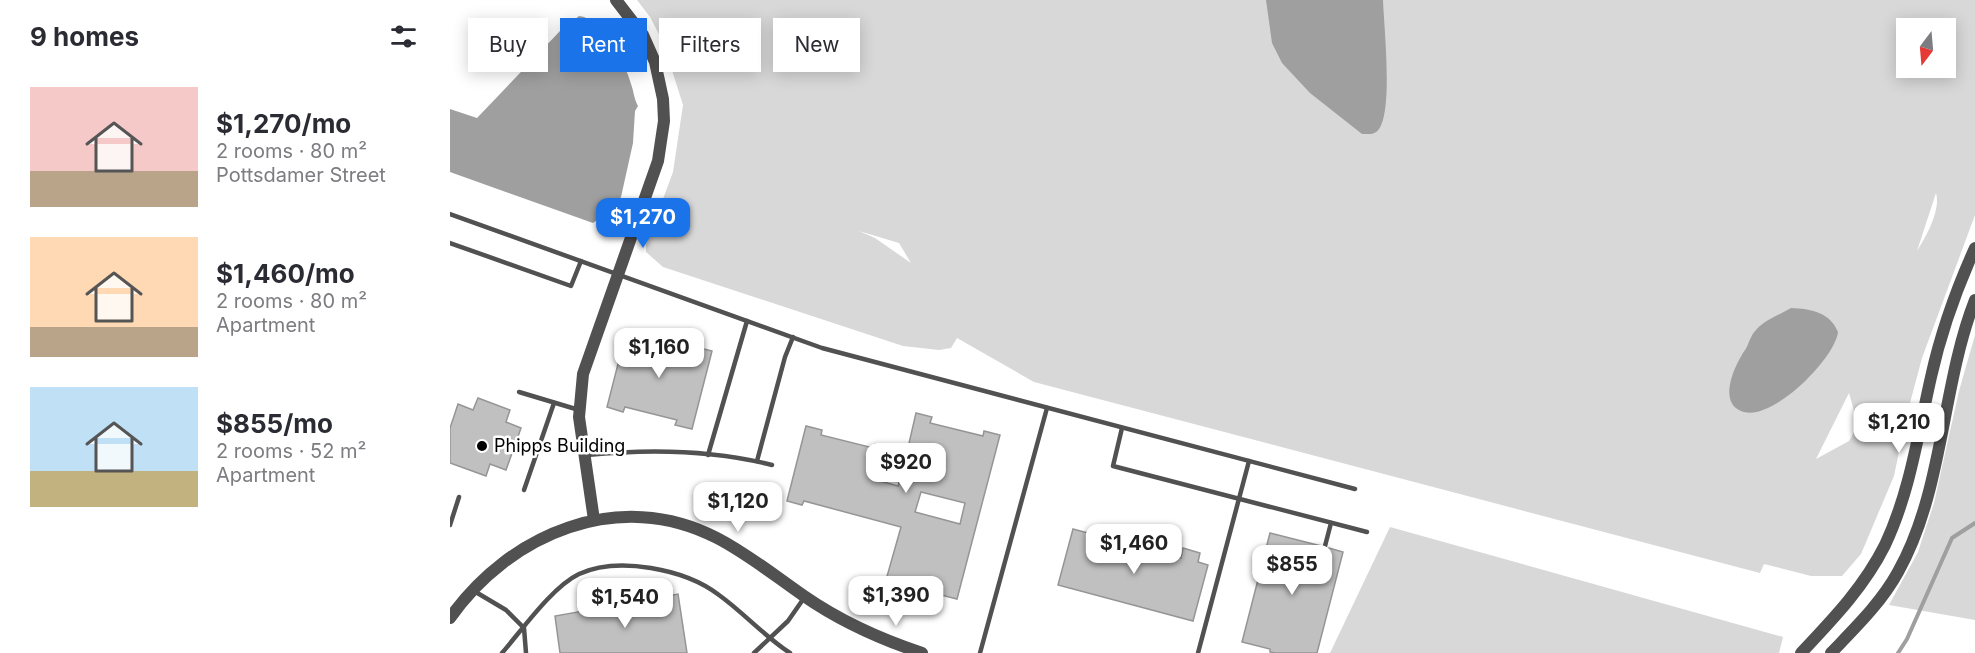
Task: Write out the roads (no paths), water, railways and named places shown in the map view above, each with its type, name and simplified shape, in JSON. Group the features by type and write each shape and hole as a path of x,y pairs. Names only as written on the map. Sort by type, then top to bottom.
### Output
{"street":[{"path":"594,520 579,410 583,374 658,160 664,121 663,99 655,62 642,35 616,0"},
{"path":"1802,653 1836,618 1862,584 1893,526 1908,484 1942,335 1975,248"},
{"path":"1831,653 1886,591 1916,536 1957,357 1975,300"},
{"path":"450,618 471,590 499,564 532,542 556,531 594,520 638,518 691,528 738,550 805,597 873,635 922,653"}],"lane":[{"path":"450,214 747,321 872,362 1355,489"},
{"path":"450,243 571,286 581,261"},
{"path":"708,455 747,321"},
{"path":"757,461 785,357 793,337"},
{"path":"519,392 579,410"},
{"path":"524,490 554,403"},
{"path":"980,653 1047,408"},
{"path":"1122,428 1113,466 1367,532"},
{"path":"584,455 624,452 708,455 772,465"},
{"path":"1198,653 1249,461"},
{"path":"450,525 459,497"},
{"path":"1324,546 1331,523"},
{"path":"502,653 557,592 578,575 603,567 625,565 657,568 705,585 720,595 769,639 790,653"},
{"path":"471,590 506,610 524,628 526,653"},
{"path":"754,653 788,621 805,597"}],"waterway":[{"path":"1898,653 1907,639 1952,538 1975,523"}],"place":[{"name":"Phipps Building","path":"482,446"}]}
